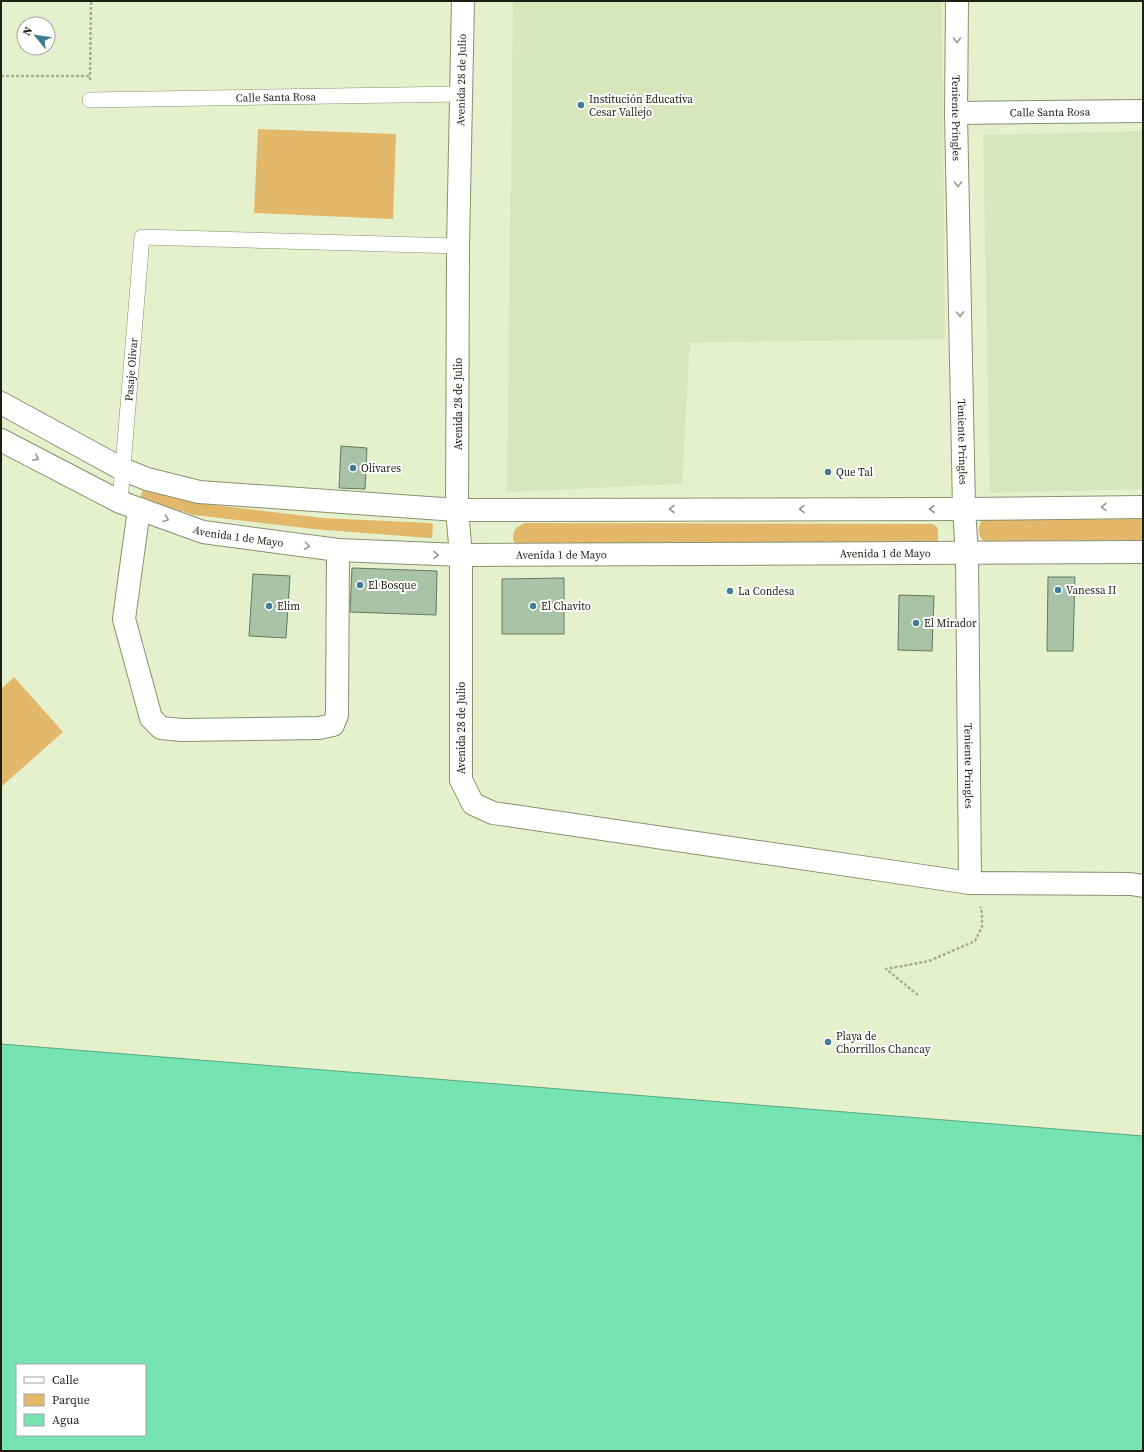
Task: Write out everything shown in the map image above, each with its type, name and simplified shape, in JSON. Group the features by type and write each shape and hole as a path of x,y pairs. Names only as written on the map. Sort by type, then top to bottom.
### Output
{"street":[{"name":"Avenida 28 de Julio","path":"463,1 458,246 457,510 461,555 461,780 473,804 493,813 970,883"},
{"name":"Teniente Pringles","path":"957,1 956,113 966,553 970,883"},
{"name":"Calle Santa Rosa","path":"956,113 1143,111"},
{"path":"1,403 122,469 147,479 200,492 457,510 964,509 1143,506"},
{"name":"Avenida 1 de Mayo","path":"1,440 130,505 203,532 338,550 461,555 1143,552"},
{"path":"130,505 124,619 151,718 161,728 182,730 320,728 333,725 337,715 338,550"},
{"path":"970,883 1131,884 1143,886"}],"lane":[{"name":"Calle Santa Rosa","path":"90,100 461,94"},
{"name":"Pasaje Olivar","path":"130,505 122,469 142,237 458,246"}],"path":[{"path":"90,100 91,1"},
{"path":"1,76 90,76"},
{"path":"918,995 886,969 929,961 975,941 982,927 982,913 970,883"}],"shaded area":[{"path":"513,1 942,1 945,339 690,343 682,484 507,492"},
{"path":"1143,131 1143,489 990,493 983,135"}],"green space":[{"path":"258,129 396,134 393,219 254,213"},
{"path":"143,490 196,503 323,518 429,523 433,524 432,538 313,529 194,515 140,498"},
{"path":"1143,519 1143,540 983,541 979,531 979,526 982,520"},
{"path":"525,523 933,524 938,528 938,542 933,545 518,546 513,540 514,531"},
{"path":"14,677 63,732 1,787 1,689"}],"water":[{"path":"1,1044 1143,1136 1143,1451 1,1451"}],"building":[{"name":"Olivares","path":"341,446 367,448 365,489 339,488"},
{"path":"352,568 437,571 436,615 350,612"},
{"name":"Elim","path":"253,574 290,576 286,638 249,636"},
{"path":"1048,577 1075,577 1073,651 1047,651"},
{"name":"El Chavito","path":"564,578 564,634 502,634 502,579"},
{"name":"El Mirador","path":"899,595 934,596 932,651 898,650"}],"place":[{"name":"Institución Educativa Cesar Vallejo","path":"581,105"},
{"name":"Olivares","path":"353,468"},
{"name":"Que Tal","path":"828,472"},
{"name":"El Bosque","path":"360,585"},
{"name":"Vanessa II","path":"1058,590"},
{"name":"La Condesa","path":"730,591"},
{"name":"Elim","path":"269,606"},
{"name":"El Chavito","path":"533,606"},
{"name":"El Mirador","path":"916,623"},
{"name":"Playa de Chorrillos Chancay","path":"828,1042"}]}
